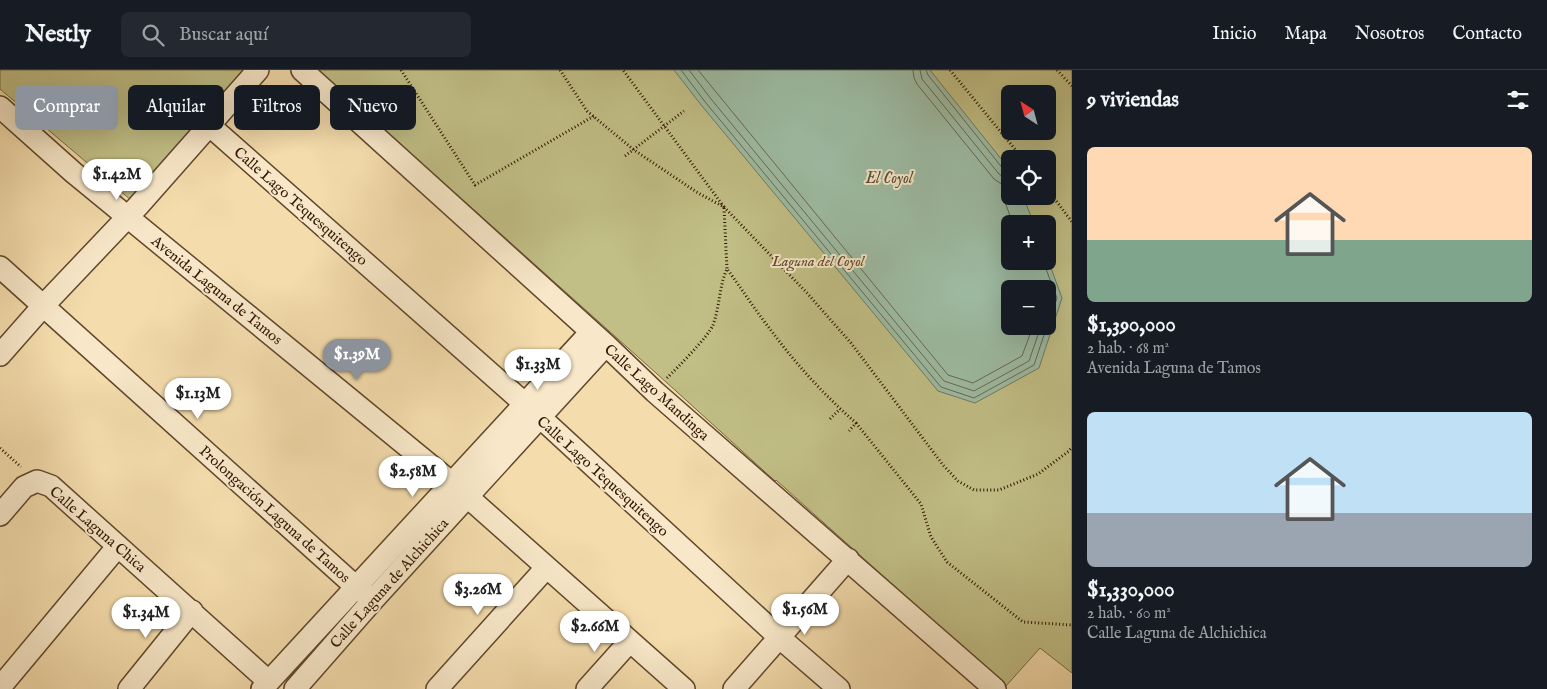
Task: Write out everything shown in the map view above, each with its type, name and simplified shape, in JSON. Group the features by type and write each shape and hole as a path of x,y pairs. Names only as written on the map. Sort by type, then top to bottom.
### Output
{"street":[{"path":"224,108 258,70"},
{"name":"Calle Lago Mandinga","path":"302,70 655,392 996,689"},
{"name":"Avenida Laguna de Tamos","path":"0,107 74,172 459,490 684,689"},
{"path":"0,355 205,130"},
{"name":"Calle Lago Tequesquitengo","path":"215,130 533,412 780,638 839,689"},
{"name":"Prolongación Laguna de Tamos","path":"0,267 373,600"},
{"name":"Calle Laguna de Alchichica","path":"265,685 356,586 459,490 599,339"},
{"path":"0,515 24,487 37,481"},
{"name":"Calle Laguna Chica","path":"37,481 51,486 192,611 265,685"},
{"name":"Calle Laguna de Alchichica","path":"295,689 373,600 459,490"},
{"path":"3,686 118,546"},
{"path":"734,689 848,559"},
{"path":"437,689 546,568"},
{"path":"129,689 192,611"},
{"path":"587,689 630,641"}],"path":[{"path":"401,70 475,185 594,116"},
{"path":"560,70 587,111 634,150 698,194 724,207"},
{"path":"623,70 724,207 807,293 851,344 943,465 958,481 974,490 998,490 1038,474 1072,447"},
{"path":"950,70 1016,150"},
{"path":"1057,70 1072,86"},
{"path":"625,156 684,111"},
{"path":"1056,201 1072,222"},
{"path":"655,392 712,327 720,301 721,285 727,269 724,207"},
{"path":"727,269 769,328 800,366 840,409 856,423 921,504 931,537 947,562 1023,622 1072,625"},
{"path":"830,419 840,409"},
{"path":"849,431 856,423"},
{"path":"0,448 37,481"}],"green space":[{"path":"0,70 258,70 245,85 234,85 234,97 224,109 224,85 128,85 128,130 205,130 138,206 48,130 118,130 118,85 15,85 15,102 0,89"},
{"name":"Laguna del Coyol","path":"318,70 1071,70 1072,673 1040,648 1006,686 385,130 416,130 416,85 335,85"}],"water":[{"name":"El Coyol","path":"674,70 930,70 1001,159 1001,205 1027,205 1030,215 1001,215 1001,270 1052,270 1055,280 1001,280 1001,335 1050,335 1039,368 975,403 938,391"},
{"name":"El Coyol","path":"1056,282 1062,298 1056,316"}]}
